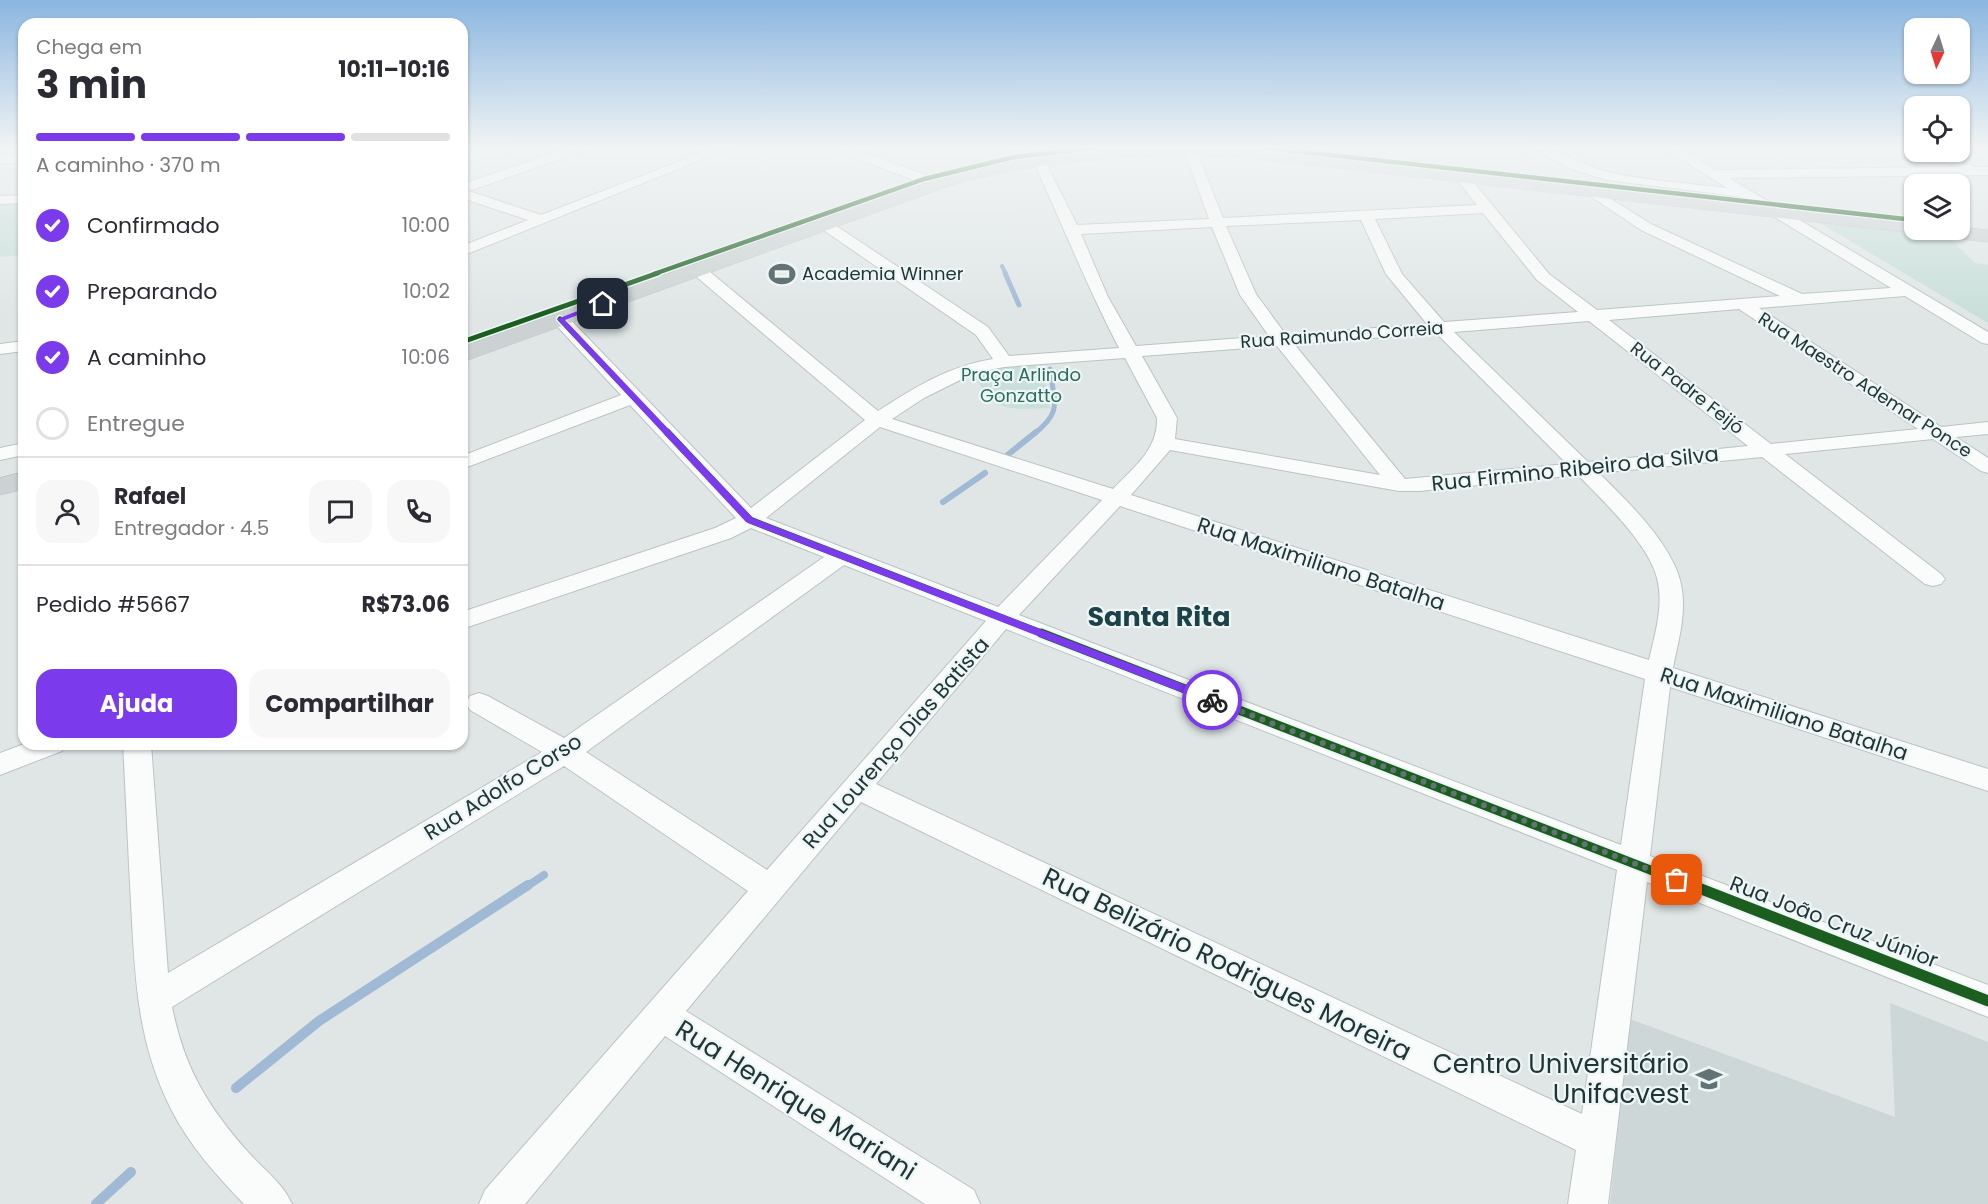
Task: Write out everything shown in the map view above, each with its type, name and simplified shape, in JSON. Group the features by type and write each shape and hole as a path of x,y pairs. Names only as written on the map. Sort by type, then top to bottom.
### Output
{"main road":[{"path":"468,340 855,203"},
{"path":"468,353 885,203"},
{"path":"1764,203 1904,225"},
{"path":"1765,203 1904,219"},
{"path":"1970,227 1988,229"},
{"path":"1970,234 1988,236"},
{"path":"0,487 18,482"},
{"path":"0,502 18,497"}],"street":[{"path":"495,203 541,220"},
{"path":"468,249 584,203"},
{"path":"1054,203 1072,230 1100,297 1167,418 1168,432 1165,443"},
{"path":"1210,203 1240,281 1257,310 1399,485"},
{"name":"Rua Padre Feijó","path":"1482,203 1536,270 1934,579"},
{"path":"1611,203 1646,227 1801,300"},
{"path":"1763,203 1988,339"},
{"path":"1072,230 1486,209"},
{"path":"1366,215 1397,278 1439,328 1585,468 1649,545 1668,576 1672,595 1670,619 1659,673 1587,1204"},
{"path":"824,224 982,331 990,339 1004,362"},
{"name":"Rua Maximiliano Batalha","path":"698,270 877,420 1988,780"},
{"name":"Rua Raimundo Correia","path":"468,619 723,532 750,520 877,420 917,394 954,374 1004,362 1909,291"},
{"name":"Rua Maestro Ademar Ponce","path":"1743,304 1988,467"},
{"name":"Rua João Cruz Júnior","path":"560,319 750,520 1988,1001"},
{"path":"0,349 18,347"},
{"path":"468,461 633,397"},
{"name":"Rua Firmino Ribeiro da Silva","path":"1165,443 1399,485 1420,485 1988,428"},
{"name":"Rua Lourenço Dias Batista","path":"499,1204 1002,618 1158,454 1165,443"},
{"path":"0,453 18,450"},
{"name":"Rua Adolfo Corso","path":"153,1000 565,752 842,556"},
{"path":"479,704 565,752 770,889"},
{"path":"0,764 36,750"},
{"path":"137,750 153,1000 161,1042 185,1099 219,1146 272,1204"},
{"name":"Rua Belizário Rodrigues Moreira","path":"858,788 1596,1140"},
{"name":"Rua Henrique Mariani","path":"662,1015 960,1204"}],"shaded area":[{"name":"Centro Universitário Unifacvest","path":"1890,1003 1988,1042 1988,1204 1610,1204 1630,1019 1895,1117"}],"green space":[{"path":"0,203 18,203 18,229 16,231 18,231 18,256 0,257"},
{"path":"865,203 884,203 468,347 468,343"},
{"path":"1824,221 1904,230 1904,240 1952,240 1975,263 1988,265 1988,323 1820,223"},
{"name":"Praça Arlindo Gonzatto","path":"1039,360 1043,369 1050,408 1021,409 1002,406 987,394 971,370"}],"waterway":[{"path":"1002,266 1006,274"},
{"path":"1005,273 1019,305"},
{"path":"1034,434 1053,412 1054,398 1050,369"},
{"path":"1005,457 1036,432"},
{"path":"943,502 985,473"},
{"path":"526,887 544,875"},
{"path":"236,1088 319,1021 528,885"},
{"path":"96,1204 131,1172"}],"cycle path":[{"path":"468,340 855,203"},
{"path":"1763,203 1904,219"},
{"path":"560,319 750,520 1988,1001"}],"way so far":[{"path":"1212,700 1677,880"}],"place":[{"name":"Academia Winner","path":"782,274"},
{"name":"Centro Universitário Unifacvest","path":"1709,1079"}],"district":[{"name":"Santa Rita","path":"1159,617"}],"route":[{"path":"603,304 560,319 750,520 1212,700"}]}
